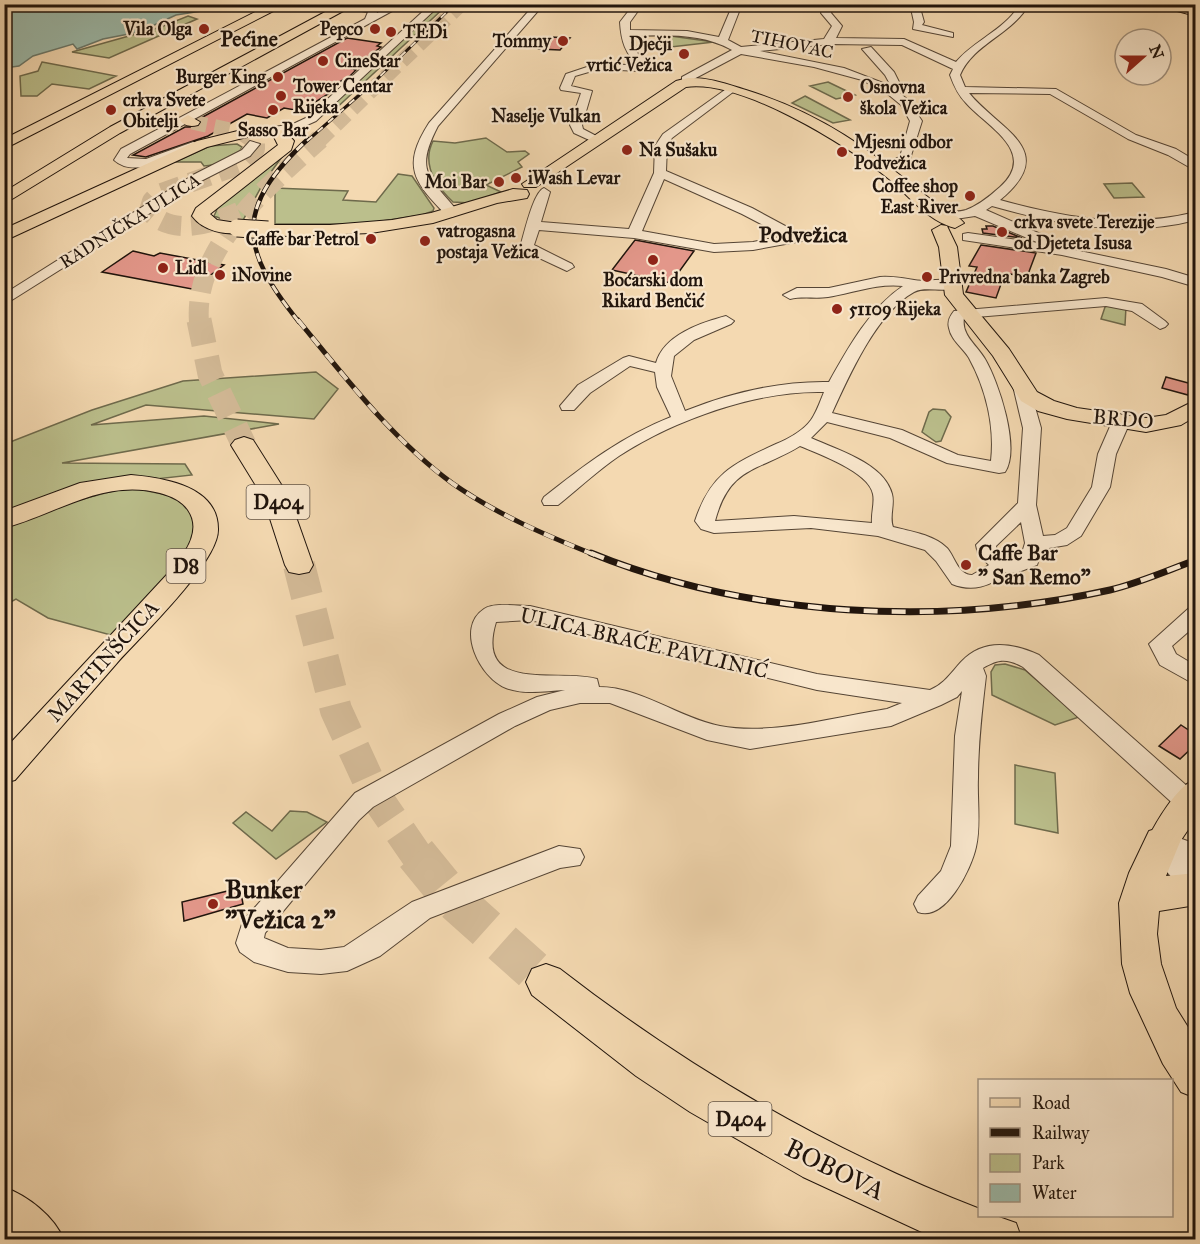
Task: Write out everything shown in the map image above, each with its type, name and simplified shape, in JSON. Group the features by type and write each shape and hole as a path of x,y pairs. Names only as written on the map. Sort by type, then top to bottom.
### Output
{"highway":[{"name":"D404","path":"244,445 276,497 299,565"},
{"path":"1185,815 1149,865 1138,903 1138,945 1147,989 1167,1033 1196,1077"},
{"path":"1138,903 1157,893 1196,889"},
{"name":"BOBOVA","path":"546,982 629,1048 725,1111 833,1170 953,1222 999,1239"}],"main road":[{"path":"4,145 281,4"},
{"path":"1156,4 1196,12"},
{"path":"4,199 115,130 348,5"},
{"path":"675,76 784,106 811,118 882,167 949,227 950,285 966,313 1002,353 1021,386 1029,396 1046,406"},
{"name":"RADNIČKA ULICA","path":"279,138 202,212 201,216 207,222 237,228 311,232 368,228 452,213 531,190 598,140 681,84 675,76"},
{"name":"RADNIČKA ULICA","path":"255,141 275,144 279,138"},
{"name":"RADNIČKA ULICA","path":"4,236 200,146 279,138"},
{"name":"BRDO","path":"1046,406 1146,425 1160,423 1187,413 1196,406"},
{"name":"MARTINŠĆICA","path":"4,520 78,490 110,483 139,482 166,486 195,501 203,515 206,532 199,551 168,588 4,771"},
{"path":"4,1206 43,1239"}],"street":[{"path":"200,146 183,148 149,162 129,163 120,160 125,152 190,121 370,14 401,4"},
{"path":"279,138 312,119 437,4"},
{"path":"452,213 422,179 417,164 420,146 433,125 540,4"},
{"path":"632,64 626,33 627,19 639,4"},
{"name":"TIHOVAC","path":"738,4 722,41 740,50 849,73 894,93"},
{"path":"828,4 826,14 837,26 829,41"},
{"path":"914,4 919,22 915,27 950,35"},
{"path":"949,227 961,217 976,211 1015,180 1020,162 1019,151 1008,134 961,90 955,79 957,67 969,54 1010,25 1025,4"},
{"path":"348,5 370,14"},
{"path":"626,33 671,33 722,41"},
{"name":"RADNIČKA ULICA","path":"675,76 740,50 829,41 904,42 957,67"},
{"path":"867,49 890,74 898,90 894,93 914,115 915,129 905,159 882,167"},
{"path":"598,140 578,131 576,125 587,91 565,88 571,74 598,66 632,64 675,76"},
{"path":"634,234 660,173 661,146 667,136 729,90"},
{"path":"961,90 1052,92 1132,137 1172,152 1196,167"},
{"name":"RADNIČKA ULICA","path":"5,300 197,178 246,153 255,141"},
{"path":"532,225 634,234 714,248 753,246 797,238 747,211 660,173"},
{"path":"531,190 532,225 527,247 567,267"},
{"path":"989,201 1042,217 1091,224 1151,225 1196,216"},
{"path":"949,227 972,221 976,211"},
{"path":"976,211 1036,236 1062,251"},
{"path":"949,227 1166,273 1196,283"},
{"path":"790,295 799,292 819,294 902,281 916,286 950,285"},
{"path":"916,286 900,296 872,328 834,387 817,423 799,439 760,455 730,474 706,510 705,520 708,525 801,522 885,531 934,548 943,555 953,574 959,579 982,580 993,574 1001,564"},
{"path":"820,416 896,434 953,459 999,468 1000,426 994,397 975,357 960,337 956,326 956,316 966,313 1106,302 1137,307 1160,324"},
{"path":"681,419 672,405 661,369 664,355 680,340 726,321"},
{"path":"568,406 584,389 624,363 661,369"},
{"path":"1021,386 1032,428"},
{"path":"551,501 619,449 681,419 751,397 800,389 834,387"},
{"path":"1027,505 986,544 988,554 1001,564 1024,564 1030,560 1035,543 1027,505 1032,428 1036,416 1046,406"},
{"path":"1035,543 1060,541 1074,532 1101,487 1107,454 1121,422"},
{"path":"799,439 845,460 871,478 883,495 880,520 885,531"},
{"name":"ULICA BRAĆE PAVLINIĆ","path":"933,699 817,682 530,613 492,614 485,625 484,655 497,673 519,684 584,683 599,693 627,699 715,734 750,740 891,717 933,699 949,691 971,665 984,656 1004,651 1031,661 1185,815"},
{"path":"1196,613 1160,644 1168,658 1196,676"},
{"path":"927,904 951,878 964,846 967,736 975,676 971,665"},
{"name":"ULICA BRAĆE PAVLINIĆ","path":"572,857 559,857 421,910 370,947 347,959 321,962 288,960 264,953 250,943 252,929 350,813 364,800 507,720 545,703 599,693"},
{"path":"1185,815 1184,850 1196,858"},
{"path":"1185,815 1176,864 1196,884"}],"green space":[{"path":"440,5 447,5 330,114 321,113"},
{"path":"188,16 197,19 109,58 72,52 161,27"},
{"path":"656,34 714,42 662,48"},
{"path":"42,62 116,76 89,89 52,84 37,96 21,96 20,76 38,71"},
{"path":"828,82 855,95 836,99 810,86"},
{"path":"805,96 850,120 833,123 792,103"},
{"path":"486,138 507,152 525,151 529,154 518,162 522,167 486,185 501,192 470,203 453,202 441,189 432,174 429,158 433,141 455,143"},
{"path":"237,144 242,147 240,151 214,164 204,166 201,162 175,162 210,146"},
{"path":"282,157 265,180 242,222 230,222 214,216 219,205"},
{"path":"398,174 412,176 434,208 433,211 422,215 362,224 275,224 275,188 348,191 343,200 376,202"},
{"path":"1132,183 1144,197 1114,198 1104,184"},
{"path":"1106,304 1126,307 1125,325 1101,319"},
{"path":"316,372 338,389 314,419 146,405 91,425 204,416 279,424 62,463 185,464 192,475 66,489 5,514 5,444 92,410 183,381"},
{"path":"933,409 945,410 951,417 941,441 936,442 922,432 929,412"},
{"path":"128,487 172,496 189,508 199,538 118,637 48,618 16,599 5,605 5,528 60,505"},
{"path":"1005,664 1025,670 1079,717 1055,725 992,695 991,672 995,665"},
{"path":"1015,765 1055,773 1058,833 1015,824"},
{"path":"290,811 307,812 327,822 276,859 233,823 246,812 272,831"}],"water":[{"path":"5,4 239,5 176,15 139,32 103,39 77,49 73,44 33,56 19,66 5,68"}],"building":[{"name":"Tommy","path":"550,37 570,38 560,50 539,49"},
{"name":"Tower Centar Rijeka","path":"347,38 381,43 377,46 381,47 352,69 356,70 350,76 334,85 338,86 333,91 301,111 284,108 267,118 247,114 208,136 146,157 133,155 185,127 199,127 202,122 199,119"},
{"path":"986,226 993,226 1022,238 983,233 982,229 987,229"},
{"name":"Boćarski dom Rikard Benčić","path":"635,240 694,251 671,283 612,270"},
{"path":"981,245 1036,253 1027,277 1005,273 996,298 966,292 977,267 969,266"},
{"name":"Lidl","path":"133,251 154,256 160,253 224,265 192,289 102,272"},
{"path":"1166,377 1192,384 1188,395 1162,388"},
{"path":"1181,725 1196,735 1196,744 1180,759 1159,746"},
{"name":"Bunker \"Vežica 2\"","path":"240,888 243,904 184,921 182,902"}],"tunnel":[{"path":"319,141 461,4"},
{"path":"192,122 240,132 253,141"},
{"path":"239,212 204,224 180,226 158,219 149,211 152,201 159,194 239,165 255,149 255,142 251,139"},
{"path":"199,320 200,294 208,268 221,243 258,197 320,139"},
{"path":"199,320 210,374 244,445"},
{"path":"299,565 336,710 375,795 417,856"},
{"path":"416,854 451,897 546,982"}],"railway":[{"path":"307,141 373,83 455,4"},
{"path":"299,322 264,271 256,249 253,228 257,207 267,186 284,163 308,139"},
{"path":"298,320 370,406 430,466 452,483 503,514 595,555"},
{"path":"591,553 652,575 716,591 781,603 848,610 914,612 981,609 1046,602 1121,587 1196,560"}],"place":[{"name":"Vila Olga","path":"204,29"},
{"name":"Pepco","path":"375,29"},
{"name":"TEDi","path":"391,32"},
{"name":"Tommy","path":"563,41"},
{"name":"Dječji vrtić Vežica","path":"684,54"},
{"name":"CineStar","path":"323,61"},
{"name":"Burger King","path":"278,77"},
{"name":"Tower Centar Rijeka","path":"281,96"},
{"name":"Osnovna škola Vežica","path":"848,97"},
{"name":"crkva Svete Obitelji","path":"111,110"},
{"name":"Sasso Bar","path":"273,110"},
{"name":"Na Sušaku","path":"627,150"},
{"name":"Mjesni odbor Podvežica","path":"842,152"},
{"name":"iWash Levar","path":"516,178"},
{"name":"Moi Bar","path":"499,182"},
{"name":"Coffee shop East River","path":"970,196"},
{"name":"crkva svete Terezije od Djeteta Isusa","path":"1002,232"},
{"name":"Caffe bar Petrol","path":"371,239"},
{"name":"vatrogasna postaja Vežica","path":"425,241"},
{"name":"Boćarski dom Rikard Benčić","path":"653,260"},
{"name":"Lidl","path":"163,268"},
{"name":"iNovine","path":"220,275"},
{"name":"Privredna banka Zagreb","path":"927,277"},
{"name":"51109 Rijeka","path":"837,309"},
{"name":"Caffe Bar \" San Remo\"","path":"966,565"},
{"name":"Bunker \"Vežica 2\"","path":"213,904"}],"district":[{"name":"Pećine","path":"249,38"},
{"name":"Naselje Vulkan","path":"546,116"},
{"name":"Podvežica","path":"803,234"}]}
